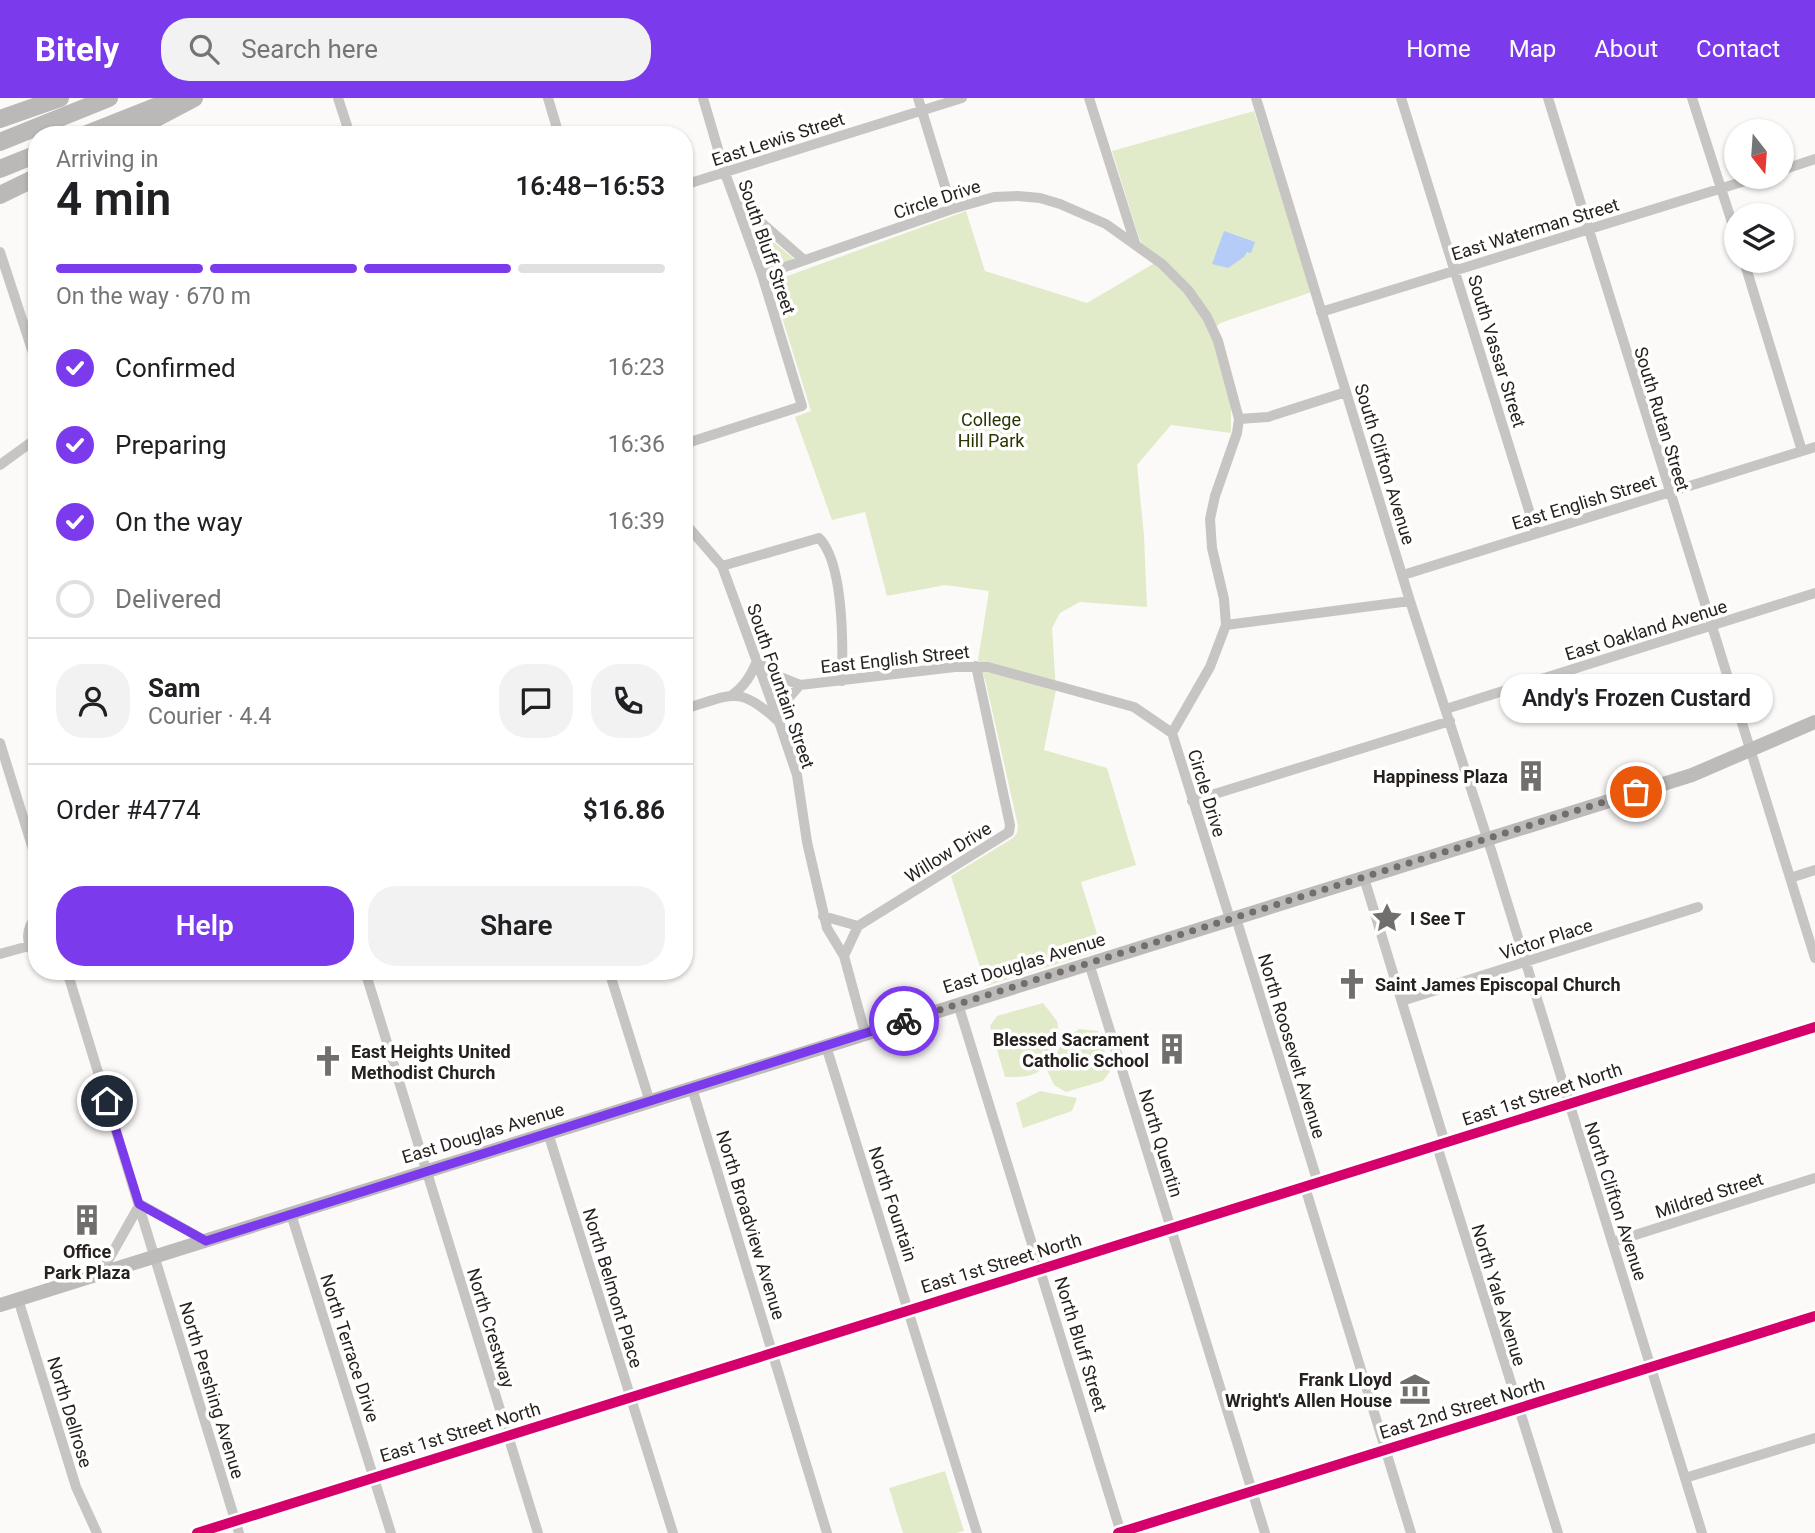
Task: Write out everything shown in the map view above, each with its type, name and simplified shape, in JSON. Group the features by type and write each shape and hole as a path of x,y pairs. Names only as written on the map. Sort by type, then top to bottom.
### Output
{"highway":[{"path":"0,119 60,98"},
{"path":"40,126 109,98"},
{"path":"107,126 178,98"},
{"path":"141,126 194,98"},
{"path":"0,142 28,131"},
{"path":"0,169 28,158"},
{"path":"0,195 28,181"}],"main road":[{"name":"East Douglas Avenue","path":"0,1304 1692,775 1815,722"}],"street":[{"path":"338,98 347,126"},
{"path":"548,98 556,126"},
{"name":"South Bluff Street","path":"693,441 803,406 762,275 725,173 703,98"},
{"path":"918,98 952,209"},
{"name":"East Lewis Street","path":"693,182 962,98"},
{"path":"1089,98 1135,243"},
{"name":"South Clifton Avenue","path":"1256,98 1410,601 1487,839"},
{"name":"South Vassar Street","path":"1401,98 1536,533"},
{"name":"South Rutan Street","path":"1548,98 1815,958"},
{"path":"1692,98 1726,203"},
{"path":"1794,166 1815,159"},
{"name":"East Waterman Street","path":"1321,312 1724,187"},
{"name":"Circle Drive","path":"762,275 952,209 994,197 1018,196 1040,198 1106,224 1162,264 1188,290 1207,317 1225,362 1239,419 1210,519 1212,548 1224,599 1226,625 1210,667 1172,733 1192,802 1233,918"},
{"path":"735,200 804,260"},
{"path":"0,252 28,338"},
{"path":"1748,273 1802,451"},
{"path":"1239,419 1268,417 1346,392"},
{"path":"0,465 28,446"},
{"name":"East English Street","path":"1403,575 1815,447"},
{"name":"South Fountain Street","path":"693,532 722,566 779,722 797,775 807,842 823,916 844,956 865,1033"},
{"path":"722,566 819,538 828,547 837,576 842,681"},
{"name":"East Oakland Avenue","path":"1446,709 1815,593"},
{"path":"1226,625 1410,601"},
{"path":"693,706 732,695 750,677 757,661 779,678 800,685"},
{"name":"East English Street","path":"779,722 785,702 800,685 976,666 1031,677 1134,708 1172,733"},
{"name":"Willow Drive","path":"858,926 1009,832 1010,825 976,666"},
{"path":"732,695 752,699 779,722"},
{"path":"1192,802 1450,721"},
{"path":"0,743 28,833"},
{"name":"North Clifton Avenue","path":"1487,839 1614,1241 1702,1533"},
{"path":"1790,878 1815,870"},
{"name":"North Yale Avenue","path":"1364,878 1402,1000 1518,1409 1558,1533"},
{"name":"Victor Place","path":"1402,1000 1698,907"},
{"path":"823,916 858,926 844,956"},
{"name":"North Roosevelt Avenue","path":"1233,918 1411,1533"},
{"path":"0,954 28,946"},
{"name":"North Quentin","path":"1089,963 1265,1533"},
{"name":"North Pershing Avenue","path":"70,980 237,1527"},
{"name":"North Crestway","path":"368,980 538,1533"},
{"path":"612,980 650,1102"},
{"name":"North Bluff Street","path":"958,1004 1120,1533"},
{"name":"East 1st Street North","path":"197,1533 237,1527 374,1478 1815,1027"},
{"name":"North Fountain","path":"826,1046 977,1533"},
{"name":"North Broadview Avenue","path":"692,1088 827,1533"},
{"name":"North Belmont Place","path":"548,1133 673,1533"},
{"name":"Mildred Street","path":"1614,1241 1815,1178"},
{"path":"101,1273 139,1204 206,1241"},
{"name":"North Terrace Drive","path":"291,1214 391,1533"},
{"name":"North Dellrose","path":"18,1299 76,1487 97,1533"},
{"name":"East 2nd Street North","path":"1120,1533 1815,1316"},
{"path":"1685,1478 1815,1438"}],"green space":[{"name":"College Hill Park","path":"1254,111 1312,292 1220,323 1211,332 1231,402 1231,433 1171,425 1137,465 1147,607 1080,602 1060,613 1052,628 1056,690 1044,750 1107,768 1136,865 1081,882 1102,950 986,986 951,876 1013,838 1018,826 986,683 978,660 989,591 945,585 887,596 865,512 832,520 795,417 811,411 771,282 966,211 985,271 1087,303 1153,264 1139,238 1112,151"},
{"path":"761,232 794,259 766,269 757,237"},
{"path":"1043,1003 1057,1021 1061,1042 1040,1071 1027,1076 1005,1077 990,1026 997,1016"},
{"path":"1079,1029 1098,1031 1111,1070 1103,1081 1066,1092 1054,1085 1047,1070 1064,1040"},
{"path":"1040,1091 1077,1098 1072,1111 1023,1128 1016,1103"},
{"path":"945,1471 964,1531 903,1533 889,1488"}],"water":[{"path":"1224,231 1255,242 1251,253 1247,252 1228,268 1212,264"}],"cycle path":[{"path":"197,1533 1815,1027"},
{"path":"1118,1533 1815,1316"}],"way so far":[{"path":"904,1021 1636,792"}],"place":[{"name":"Happiness Plaza","path":"1531,776"},
{"name":"Andy's Frozen Custard","path":"1636,792"},
{"name":"I See T","path":"1387,918"},
{"name":"Saint James Episcopal Church","path":"1352,984"},
{"name":"Blessed Sacrament Catholic School","path":"1172,1049"},
{"name":"East Heights United Methodist Church","path":"328,1061"},
{"name":"Office Park Plaza","path":"87,1220"},
{"name":"Frank Lloyd Wright's Allen House","path":"1415,1389"}],"route":[{"path":"107,1101 139,1204 206,1241 904,1021"}]}
